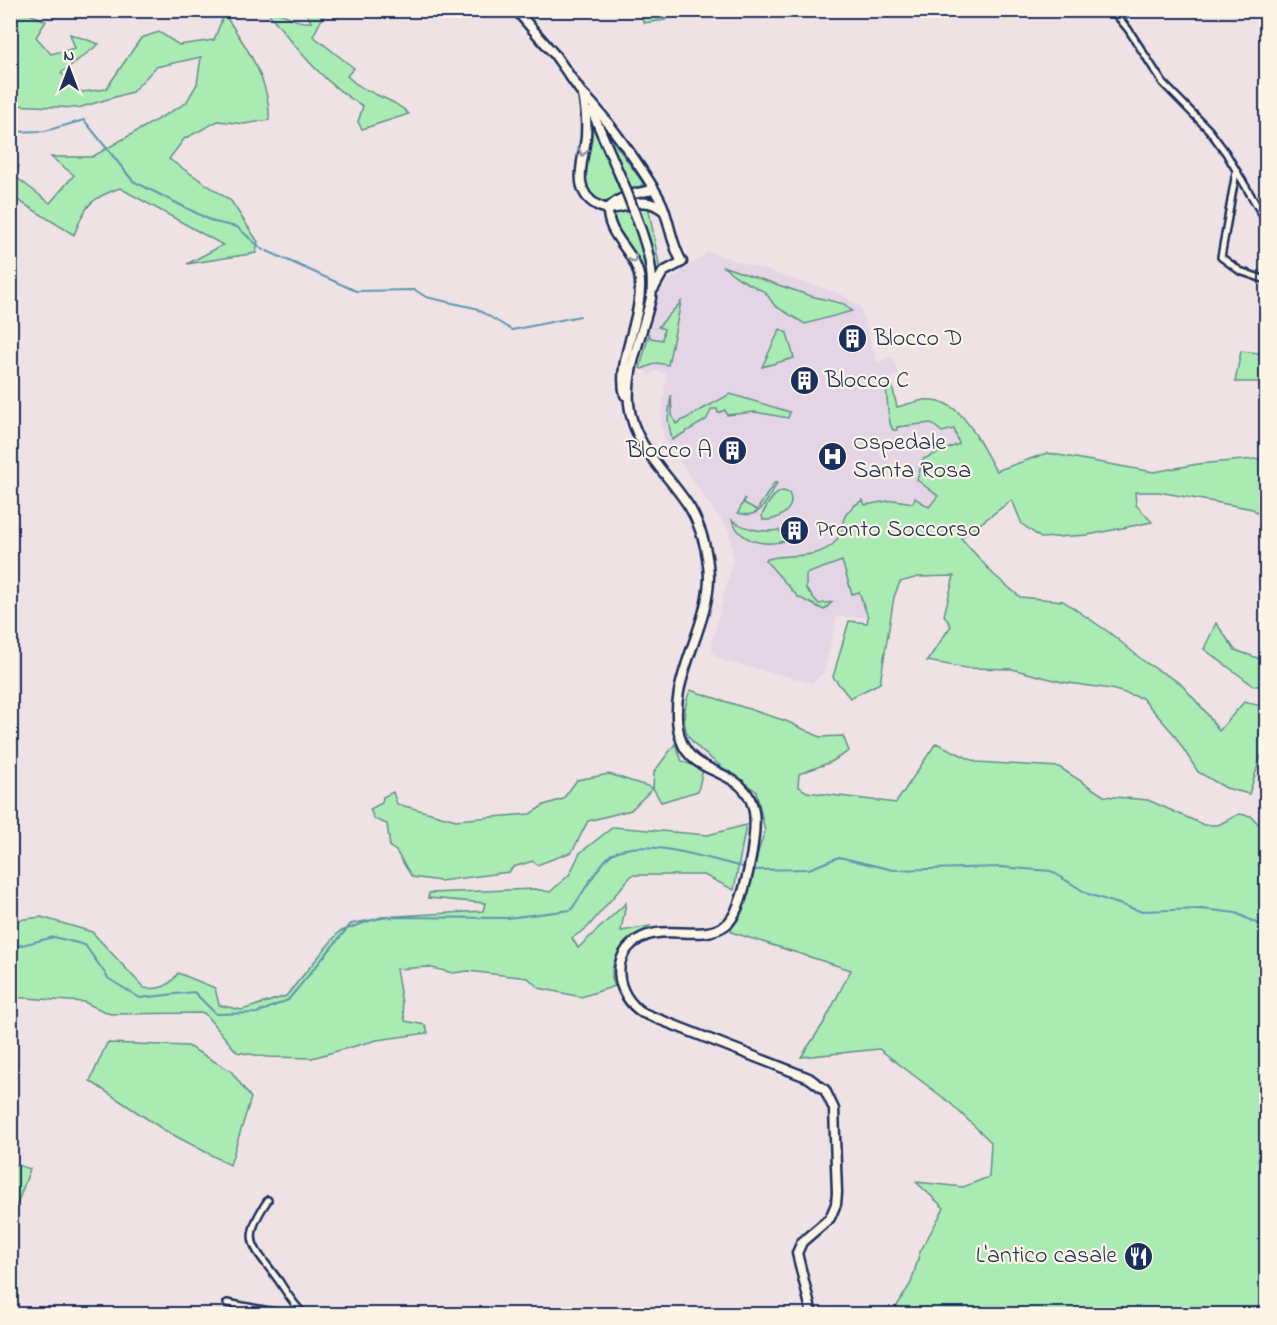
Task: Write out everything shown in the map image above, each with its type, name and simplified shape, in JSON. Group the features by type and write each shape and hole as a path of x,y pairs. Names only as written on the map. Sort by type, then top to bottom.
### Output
{"main road":[{"path":"516,10 555,55 654,190 666,213 672,239 682,262 663,273 651,298 630,377 629,404"},
{"path":"583,94 624,185 649,256 651,298"},
{"path":"583,94 586,135 580,179 588,198 608,209 632,207 649,202 666,213"},
{"path":"632,207 654,190"},
{"path":"654,190 631,195 614,202 608,209 609,224 634,259 640,283 639,309 623,380 641,442 684,500 697,523 708,562 706,602 679,694 677,711 680,739 684,749 696,762 733,779 747,791 754,810 755,834 742,890 732,918 717,929 662,933 637,941 622,959 619,981 628,1000 644,1013 809,1078 828,1095 835,1115 836,1204 830,1218 802,1242 797,1253 812,1314"}],"street":[{"path":"1112,10 1128,29 1163,83 1209,130 1266,221"},
{"path":"1236,171 1221,257 1225,263 1240,271 1266,280"},
{"path":"268,1200 258,1214 252,1233 252,1246 292,1303 304,1314"},
{"path":"227,1303 286,1314"}],"shaded area":[{"name":"Ospedale Santa Rosa","path":"708,252 841,294 860,307 877,362 893,357 899,375 890,379 897,407 925,400 947,404 962,415 955,506 846,516 860,553 861,598 868,617 837,617 824,672 813,683 724,661 712,653 712,641 733,560 729,531 666,443 660,423 667,373 655,371 650,375 640,368 657,296 664,285"}],"green space":[{"path":"11,10 23,11 46,21 36,37 51,54 75,48 70,34 99,44 61,73 82,92 106,89 141,38 159,32 179,45 214,40 224,14 248,51 261,78 269,106 269,120 244,124 218,121 184,139 169,159 231,201 258,242 256,253 187,264 223,245 120,188 102,195 90,204 74,235 11,196 11,163 19,166 16,177 50,203 74,175 51,157 92,157 186,103 197,84 201,57 156,67 132,92 78,108 11,105"},
{"path":"267,11 311,22 305,11 326,11 313,36 354,68 347,76 354,82 394,103 409,114 362,129 358,122 363,106 323,76"},
{"path":"639,11 664,11 665,20 644,23"},
{"path":"589,117 628,184 606,131 643,183 639,189 606,204 595,200 585,181 584,168"},
{"path":"648,205 660,270 656,273 651,245 640,210 631,212 642,243 647,270 646,297 638,329 643,282 639,263 618,231 611,215 613,211"},
{"path":"722,266 811,296 844,304 852,311 805,324 775,306 765,292 740,279"},
{"path":"681,302 668,365 657,363 640,368 649,334 651,338 662,340 664,329 658,327"},
{"path":"780,329 787,333 794,358 762,367"},
{"path":"1241,351 1266,354 1266,382 1235,382"},
{"path":"891,381 897,407 924,400 938,401 950,406 960,414 969,424 996,471 1047,453 1154,472 1198,464 1266,458 1266,522 1253,509 1159,492 1135,492 1136,505 1152,522 1088,535 1041,538 1022,524 1012,500 961,538 993,574 1020,597 1063,601 1110,633 1146,663 1180,683 1219,731 1244,702 1266,707 1266,753 1261,756 1249,794 1226,788 1198,772 1173,733 1142,698 1111,689 1062,682 1012,669 966,668 927,661 951,626 944,615 954,576 918,577 900,582 894,597 880,683 850,698 833,677 849,621 867,623 868,617 859,592 852,594 842,561 806,574 806,589 819,604 832,602 824,610 798,597 765,560 818,553 826,549 838,538 848,512 863,500 865,505 894,500 913,503 915,498 929,507 938,496 917,480 923,459 959,444 954,429 942,432 931,423 897,427 897,430 893,430 886,388"},
{"path":"730,394 790,412 788,418 755,412 727,415 725,410 718,413 717,409 712,409 706,420 672,440 668,420 671,395 672,415 676,424"},
{"path":"775,482 777,483 770,496 758,512 746,515 738,513 745,498 744,503 757,510"},
{"path":"783,491 789,493 791,499 788,509 780,516 763,520 762,515 770,501"},
{"path":"732,520 754,530 779,530 788,540 771,543 755,541 741,534"},
{"path":"1216,623 1235,650 1266,661 1266,686 1254,686 1204,649"},
{"path":"690,690 786,721 820,737 843,736 849,751 831,762 799,774 798,786 807,792 896,803 936,743 976,762 1059,767 1104,796 1148,800 1204,825 1218,825 1239,814 1251,816 1266,832 1266,1314 892,1314 911,1283 920,1252 944,1208 916,1182 963,1187 989,1177 991,1142 949,1102 879,1049 801,1057 823,1024 851,970 731,932 765,831 756,791 710,758 689,737 684,720"},
{"path":"675,744 682,761 703,769 698,791 661,802 653,788 654,772"},
{"path":"609,774 653,788 631,810 588,821 572,852 537,865 533,861 513,867 509,872 440,881 412,877 396,851 390,847 387,824 374,819 370,809 382,803 383,797 393,792 397,804 456,820 530,814 544,805 563,799 577,780"},
{"path":"746,825 734,890 704,875 632,875 587,928 572,938 578,948 626,903 621,931 650,926 619,951 612,969 615,986 581,997 539,988 528,978 468,971 453,973 428,967 396,969 405,1021 425,1025 428,1033 377,1040 312,1058 267,1057 237,1052 204,1013 110,1014 84,1002 11,997 10,921 41,917 92,932 144,988 164,986 171,982 178,973 215,988 219,1005 242,1010 286,996 339,932 381,917 483,911 485,903 428,898 429,893 535,889 550,892 569,875 580,853 613,827 708,835"},
{"path":"107,1043 188,1046 231,1071 251,1098 230,1165 164,1130 90,1081"},
{"path":"10,1163 30,1169 11,1221"}],"waterway":[{"path":"10,132 45,131 84,120 133,181 214,222 237,227 263,250"},
{"path":"267,251 356,291 415,290 426,297 475,308 512,330 580,316"},
{"path":"10,948 54,937 85,945 109,979 140,998 194,992 216,1014 257,1013 288,1000 351,924 388,917 507,918 571,910 608,857 625,849 659,848 747,868"},
{"path":"752,870 809,869 839,857 893,870 1001,867 1051,871 1088,894 1140,911 1202,909 1236,913 1266,928"}],"place":[{"name":"Blocco D","path":"853,339"},
{"name":"Blocco C","path":"804,381"},
{"name":"Blocco A","path":"733,451"},
{"name":"Ospedale Santa Rosa","path":"832,457"},
{"name":"Pronto Soccorso","path":"795,530"},
{"name":"L'antico casale","path":"1138,1256"}]}
